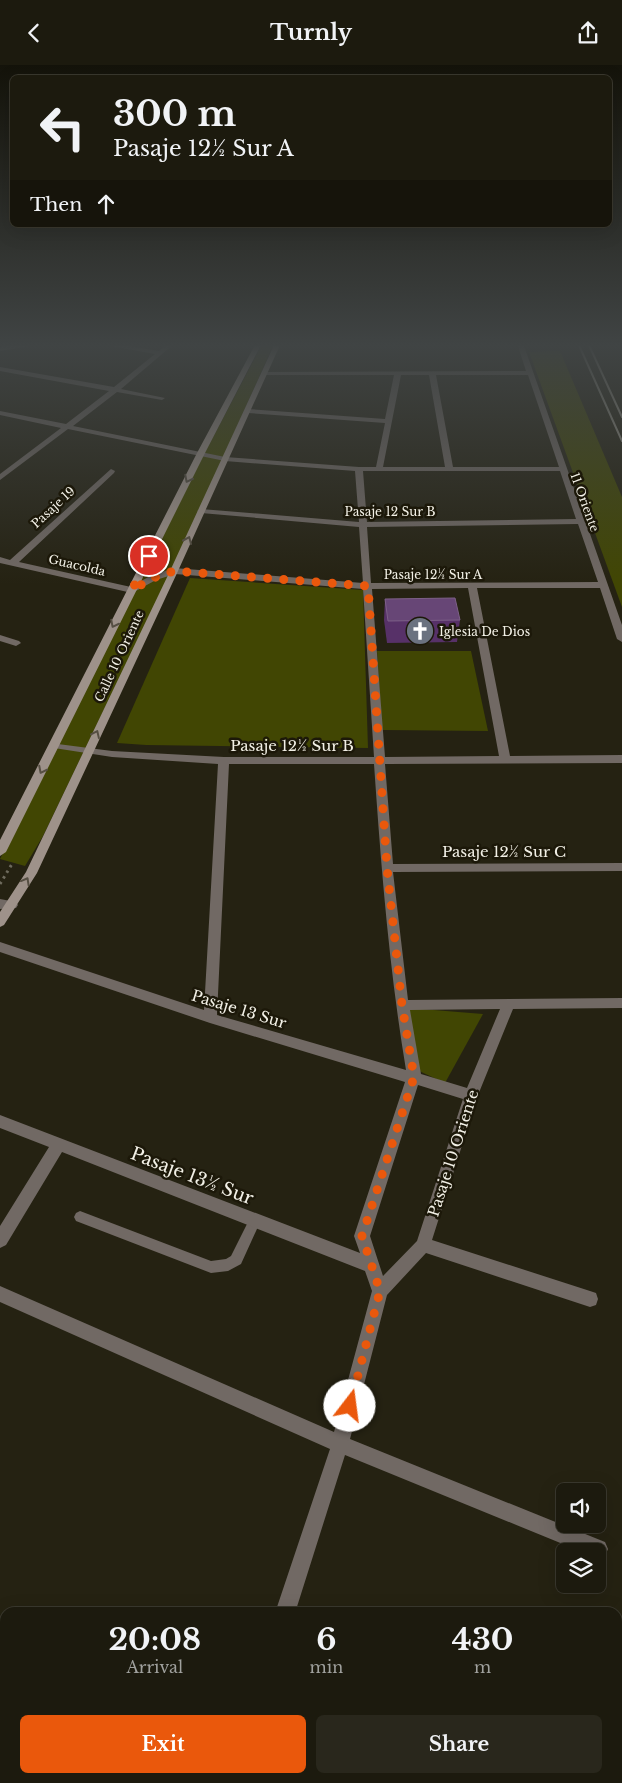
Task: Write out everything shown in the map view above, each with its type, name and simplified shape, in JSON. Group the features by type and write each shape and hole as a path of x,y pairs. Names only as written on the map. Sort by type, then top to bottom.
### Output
{"main road":[{"name":"Calle 10 Oriente","path":"0,851 217,423"},
{"name":"Calle 10 Oriente","path":"0,922 6,904 31,873 242,423"}],"street":[{"path":"58,423 225,459 359,469 562,469"},
{"path":"0,478 71,423"},
{"path":"379,469 388,423"},
{"path":"441,423 449,468"},
{"name":"11 Oriente","path":"546,423 622,639"},
{"path":"359,469 387,868 402,1005 414,1077 362,1236 380,1291"},
{"name":"Pasaje 19","path":"12,563 111,471"},
{"name":"Pasaje 12 Sur B","path":"201,511 364,525 580,521"},
{"name":"Guacolda","path":"0,560 132,590"},
{"path":"132,590 153,578 174,571"},
{"name":"Pasaje 12½ Sur A","path":"174,571 368,586 603,585"},
{"path":"472,586 505,758"},
{"path":"0,639 16,643"},
{"name":"Pasaje 12½ Sur B","path":"54,745 152,758 224,761 505,758 622,759"},
{"path":"210,1018 224,761"},
{"name":"Pasaje 12½ Sur C","path":"387,868 622,867"},
{"name":"Pasaje 13 Sur","path":"0,947 210,1018 470,1095"},
{"path":"402,1005 622,1003"},
{"name":"Pasaje 10 Oriente","path":"287,1607 340,1444 380,1291 424,1245 470,1095 509,1004"},
{"name":"Pasaje 13½ Sur","path":"0,1121 370,1265"},
{"path":"0,1240 59,1145"},
{"path":"424,1245 590,1299"},
{"path":"0,1294 340,1444 583,1543"}],"lane":[{"path":"80,1217 211,1267 228,1265 236,1260 255,1221"}],"green space":[{"path":"220,423 239,423 200,511 43,836 25,866 0,859"},
{"path":"555,423 591,423 622,497 622,607"},
{"path":"190,578 363,590 368,748 117,743"},
{"path":"377,651 471,651 488,731 382,730"},
{"path":"409,1008 483,1014 445,1083 417,1070"}],"building":[{"path":"455,598 460,620 388,621 385,599"}],"railway":[{"path":"614,423 622,441"}],"place":[{"name":"Iglesia De Dios","path":"420,631"}],"route":[{"path":"149,556 132,590 153,578 174,571 329,585 368,586 378,760 387,868 402,1005 414,1077 362,1236 380,1291 350,1406"}]}
